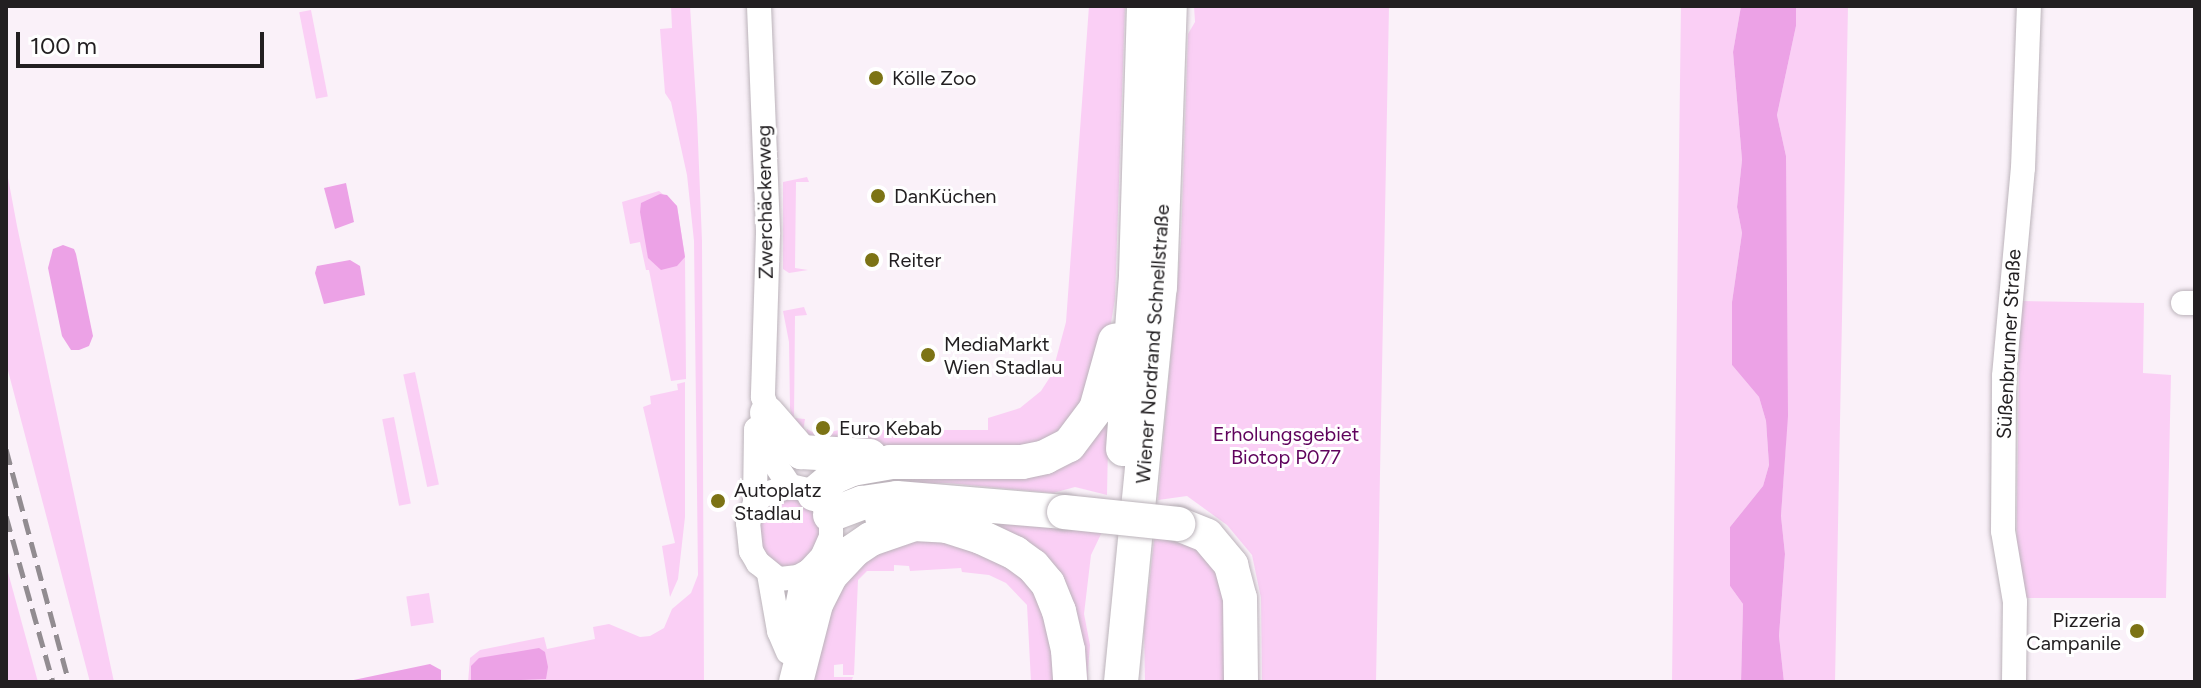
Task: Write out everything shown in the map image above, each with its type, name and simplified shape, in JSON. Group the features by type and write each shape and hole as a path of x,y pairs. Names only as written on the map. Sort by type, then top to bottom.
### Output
{"highway":[{"name":"Wiener Nordrand Schnellstraße","path":"1099,682 1126,414 1136,275 1144,6"},
{"name":"Wiener Nordrand Schnellstraße","path":"1121,682 1160,287 1170,6"},
{"path":"816,508 834,477 852,469 890,462 1022,462 1045,457 1069,445 1096,409 1109,372 1122,290 1136,275"},
{"path":"765,405 801,452 870,456 890,462"},
{"path":"816,508 897,498 909,514 981,537 1015,553 1033,566 1048,584 1059,611 1068,650 1070,682"},
{"path":"816,508 909,514 1064,512 1178,524 1197,529 1221,549 1237,579 1243,633 1241,682"},
{"path":"792,667 816,604 831,575 871,539 909,514"},
{"path":"1126,641 1137,663 1138,682"}],"street":[{"name":"Zwerchäckerweg","path":"759,6 768,234 765,405 769,455 816,508"},
{"name":"Süßenbrunner Straße","path":"2014,682 2015,602 2003,531 2004,376 2023,168 2029,6"},
{"name":"Zwerchäckerweg","path":"765,405 757,404 755,503 747,538 751,551 769,574"},
{"path":"755,503 769,491 816,508 822,557 802,582 792,667 787,682"},
{"path":"792,667 779,631 769,574 787,579 809,571"}],"green space":[{"path":"671,6 690,6 697,117 702,241 704,682 468,682 470,658 480,650 544,637 547,649 595,639 593,627 609,624 640,637 650,636 664,628 672,609 691,593 698,575 694,241 687,175 671,102 665,93 660,29 672,28"},
{"path":"1089,6 1125,6 1115,299 1103,371 1056,445 837,451 805,439 807,429 818,435 839,430 988,430 988,418 1020,408 1041,391 1052,374 1066,322"},
{"name":"Erholungsgebiet Biotop P077","path":"1194,6 1389,6 1376,682 1250,682 1251,679 1262,680 1261,598 1252,555 1227,525 1187,496 1158,500 1181,241 1188,34 1195,22"},
{"path":"1681,6 1741,6 1733,52 1742,160 1737,207 1742,233 1732,302 1732,365 1759,397 1766,421 1769,465 1763,486 1730,527 1730,586 1743,604 1741,682 1672,682"},
{"path":"1796,6 1848,6 1835,682 1784,682 1779,636 1785,554 1781,516 1786,441 1786,156 1777,115 1796,26"},
{"path":"311,10 328,96 316,99 299,12"},
{"path":"6,167 114,682 90,682 6,363"},
{"path":"807,177 809,182 796,182 795,268 808,270 789,273 783,269 783,182"},
{"path":"659,191 677,206 685,257 686,379 671,381 649,270 646,270 640,242 630,244 622,202"},
{"path":"2020,301 2144,303 2143,373 2171,375 2166,598 2021,598 2016,571"},
{"path":"804,307 807,315 795,316 794,418 805,419 802,438 794,425 790,409 789,342 783,311"},
{"path":"415,372 439,484 427,487 403,374"},
{"path":"685,382 685,517 678,579 670,597 662,546 675,543 643,407 651,404 650,396 678,390 677,384"},
{"path":"1109,397 1107,495 1075,487 1053,493 947,483 853,486 853,476 1015,470"},
{"path":"394,417 411,503 399,506 382,419"},
{"path":"797,497 818,510 820,541 801,564 781,567 764,558 757,530 767,508 777,501"},
{"path":"934,512 1102,532 1091,555 1084,614 1090,645 1087,682 1077,682 1062,597"},
{"path":"1155,532 1189,541 1223,574 1230,682 1145,682 1144,629"},
{"path":"951,537 1037,583 1064,682 1031,682 1027,605 1006,583 989,575 962,572 961,568 910,571 909,566 894,565 894,571 867,571 858,580 854,675 843,675 843,664 834,665 834,677 853,677 851,682 810,682 816,624 873,546"},
{"path":"6,565 38,682 6,682"},
{"path":"429,593 434,623 411,626 406,597"}],"shaded area":[{"path":"1741,6 1796,6 1796,26 1777,115 1786,156 1788,416 1781,516 1785,554 1779,636 1784,682 1741,682 1743,604 1730,586 1730,527 1763,486 1769,465 1766,421 1759,397 1732,365 1732,302 1742,233 1737,207 1742,160 1733,52"},
{"path":"346,183 354,222 335,229 324,188"},
{"path":"660,194 667,195 677,206 685,257 677,266 661,270 648,258 640,212 641,203"},
{"path":"63,245 74,249 76,254 93,336 89,346 79,350 71,350 62,336 48,268 53,249"},
{"path":"350,260 360,266 365,295 324,304 315,273 317,266"},
{"path":"539,648 545,652 548,667 546,679 471,682 471,666 479,658"},
{"path":"430,664 441,670 441,682 344,682"}],"railway":[{"path":"6,449 69,682"},
{"path":"6,516 53,682"}],"place":[{"name":"Kölle Zoo","path":"876,78"},
{"name":"DanKüchen","path":"878,196"},
{"name":"Reiter","path":"872,260"},
{"name":"MediaMarkt Wien Stadlau","path":"928,355"},
{"name":"Euro Kebab","path":"823,428"},
{"name":"Autoplatz Stadlau","path":"718,501"},
{"name":"Pizzeria Campanile","path":"2137,631"}]}
